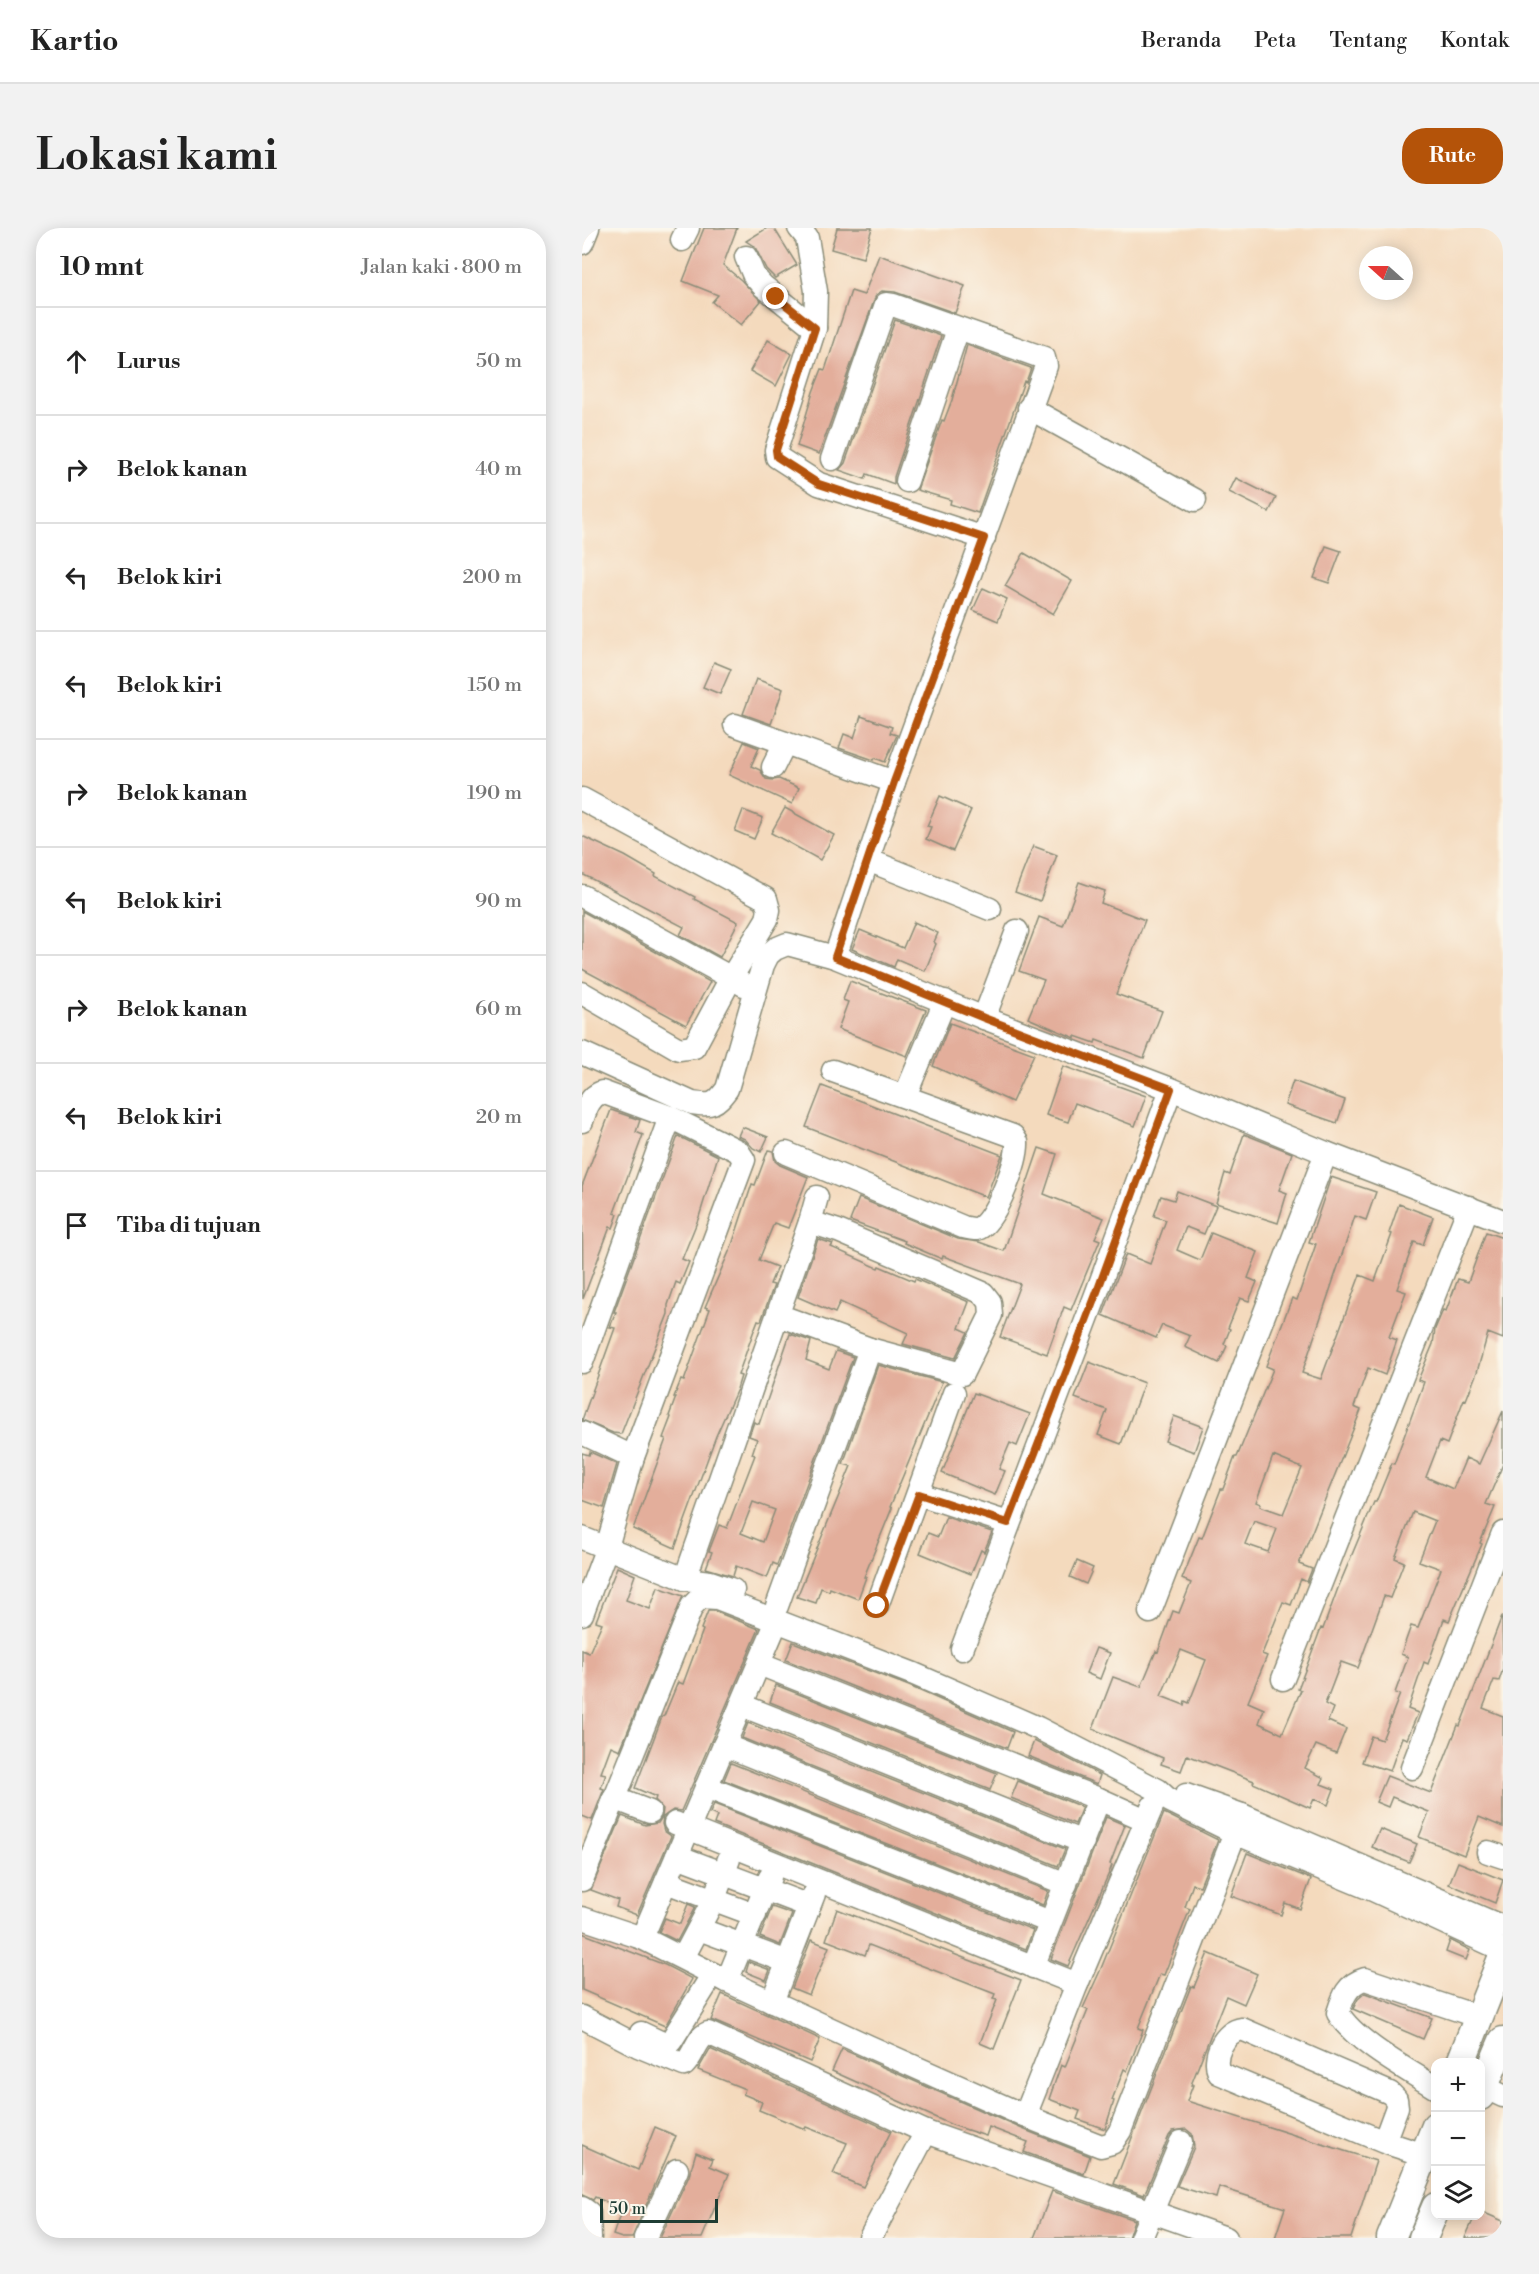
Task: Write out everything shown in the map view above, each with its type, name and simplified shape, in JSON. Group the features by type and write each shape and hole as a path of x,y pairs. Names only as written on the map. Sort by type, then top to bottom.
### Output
{"main road":[{"path":"1463,2058 1503,1956"},
{"path":"1489,2093 1503,2041"},
{"path":"1391,2238 1431,2138"},
{"path":"1423,2238 1431,2219"}],"street":[{"path":"582,243 588,228"},
{"path":"806,231 816,291 815,328 776,450 777,457 819,484 984,538"},
{"path":"746,257 754,276 763,286 815,328"},
{"path":"832,459 885,305 893,305 1044,358 1046,366 894,782 835,957"},
{"path":"907,481 958,329"},
{"path":"1029,408 1195,500"},
{"path":"735,725 894,782"},
{"path":"773,767 785,743"},
{"path":"582,799 766,899 769,910 767,919 731,978 694,1047 679,1049 582,993"},
{"path":"868,860 990,909"},
{"path":"582,896 754,990"},
{"path":"984,1018 1017,931"},
{"path":"582,1053 692,1102 706,1105 717,1102 727,1089 754,990 768,956 781,945 787,944 835,957 984,1018 1171,1089 1326,1153 1503,1221"},
{"path":"905,1096 945,1001"},
{"path":"786,1153 963,1227 974,1229 982,1226 993,1212 1014,1161 1017,1142 1013,1137 833,1071"},
{"path":"962,1649 1171,1089"},
{"path":"582,1121 588,1104 595,1095 602,1092 670,1117 738,1150 744,1160 633,1457 606,1547 582,1614"},
{"path":"582,1362 670,1117"},
{"path":"1150,1612 1326,1153"},
{"path":"685,1579 817,1197"},
{"path":"1282,1679 1469,1207"},
{"path":"778,1315 870,1349 962,1374 991,1316 990,1302 983,1293 943,1274 838,1231 810,1222"},
{"path":"642,1938 677,1856 682,1825 706,1787 759,1664 870,1349"},
{"path":"877,1606 954,1393"},
{"path":"582,1433 633,1457"},
{"path":"919,1494 1008,1523"},
{"path":"1412,1768 1503,1533"},
{"path":"582,1538 685,1579 710,1582 777,1614 916,1666 1158,1790 1176,1791 1373,1890 1503,1950"},
{"path":"582,1880 692,1606 701,1597 717,1598 777,1614"},
{"path":"759,1664 1099,1799 1146,1820"},
{"path":"741,1705 1083,1842"},
{"path":"724,1745 1066,1884"},
{"path":"706,1787 1050,1922"},
{"path":"1025,2116 1158,1790"},
{"path":"614,1798 650,1812"},
{"path":"1033,1967 1099,1799"},
{"path":"1239,1824 1503,1927"},
{"path":"582,1918 642,1938 772,2002 1025,2116 1101,2146 1112,2143 1117,2138 1239,1824"},
{"path":"682,1825 1077,1984"},
{"path":"683,1958 713,1900 734,1846"},
{"path":"677,1856 809,1906"},
{"path":"582,2005 662,2043 675,2038 743,1946 776,1863"},
{"path":"772,2002 820,1881"},
{"path":"666,1882 755,1915"},
{"path":"699,1929 788,1962"},
{"path":"1431,2085 1369,2044 1344,2024 1338,2013 1345,1992 1355,1982 1365,1979 1479,2017"},
{"path":"582,2017 638,2046 684,2065 708,2033 926,2132 1226,2238"},
{"path":"1384,2142 1397,2107 1396,2099 1390,2093 1242,2029 1234,2030 1227,2035 1216,2061 1219,2073 1384,2142 1424,2155"},
{"path":"870,2238 926,2132"},
{"path":"1141,2238 1181,2142"},
{"path":"645,2238 677,2170"},
{"path":"582,2208 589,2213 590,2238"}],"building":[{"path":"704,228 737,228 723,265 761,301 741,325 712,302 718,295 683,281"},
{"path":"767,228 774,228 797,265 775,278 766,269 755,247 746,241"},
{"path":"837,228 872,228 863,258 831,249"},
{"path":"879,255 965,286 955,313 895,292 882,291 876,295 819,454 797,446 813,392 822,369 825,370 851,291 864,295"},
{"path":"895,320 941,336 894,477 894,484 867,474 865,479 839,470 845,463"},
{"path":"768,340 792,354 776,386 750,371"},
{"path":"967,345 1031,368 1026,382 1024,381 978,513 950,504 951,500 917,490 942,420 944,421 952,400"},
{"path":"1236,478 1276,498 1269,512 1229,492"},
{"path":"1326,546 1341,551 1329,583 1314,578"},
{"path":"1024,553 1072,581 1053,614 1005,586"},
{"path":"983,588 1007,599 998,621 973,610"},
{"path":"714,662 731,669 720,694 703,687"},
{"path":"756,679 783,689 771,724 743,714"},
{"path":"861,716 892,727 890,733 897,735 885,762 839,748 844,734 854,738"},
{"path":"744,742 759,748 751,766 760,770 766,779 779,779 799,788 792,804 729,775"},
{"path":"940,796 971,810 953,851 926,839 931,827 927,826"},
{"path":"785,808 834,835 820,860 771,833"},
{"path":"743,810 763,818 754,839 735,831"},
{"path":"582,836 625,856 656,874 655,876 695,897 694,899 738,922 720,957 680,935 684,927 582,874"},
{"path":"1033,846 1057,855 1040,901 1015,892"},
{"path":"1079,882 1105,891 1101,903 1145,920 1116,994 1162,1011 1144,1058 1096,1040 1095,1043 1075,1036 1075,1038 1028,1018 1044,980 1019,971 1039,917 1063,926"},
{"path":"582,911 710,982 686,1025 582,969"},
{"path":"914,922 938,933 925,971 897,959 894,967 852,949 860,930 903,948"},
{"path":"850,981 926,1010 907,1056 838,1029 848,1002 843,1000"},
{"path":"950,1023 1034,1054 1012,1102 933,1066"},
{"path":"1063,1066 1146,1096 1135,1126 1075,1103 1068,1122 1046,1115"},
{"path":"1293,1081 1345,1100 1337,1123 1285,1105"},
{"path":"822,1086 1002,1155 986,1197 806,1127"},
{"path":"611,1110 640,1120 636,1132 643,1135 614,1213 618,1214 613,1228 610,1227 583,1299 582,1186"},
{"path":"742,1127 768,1137 761,1152 738,1136"},
{"path":"1244,1134 1292,1153 1279,1190 1287,1193 1278,1223 1216,1203 1225,1173 1230,1175"},
{"path":"678,1136 718,1156 699,1217 682,1259 689,1262 680,1284 676,1282 668,1305 668,1314 621,1434 613,1433 582,1420 615,1328 610,1327 616,1312 614,1312"},
{"path":"1039,1148 1057,1154 1044,1194 1104,1218 1095,1238 1100,1240 1071,1310 1064,1307 1047,1354 1000,1337 1020,1284 943,1256 942,1259 904,1243 905,1241 850,1221 859,1198 958,1239 979,1242 1004,1251"},
{"path":"768,1150 773,1151 775,1161 780,1165 808,1177 788,1228 774,1223 759,1260 777,1267 770,1284 774,1285 761,1321 758,1320 753,1333 738,1375 741,1376 737,1389 716,1436 675,1548 633,1529 666,1439 663,1438 671,1417 669,1416 676,1397 674,1397 681,1380 684,1381 710,1309 705,1307 732,1245 752,1184 755,1185"},
{"path":"1331,1177 1376,1192 1366,1220 1355,1216 1302,1373 1321,1379 1360,1275 1375,1281 1392,1234 1389,1233 1399,1204 1433,1217 1423,1245 1414,1242 1397,1289 1406,1292 1389,1337 1397,1340 1385,1375 1368,1368 1354,1407 1361,1410 1299,1564 1312,1569 1307,1582 1301,1579 1291,1605 1283,1602 1262,1654 1267,1656 1248,1702 1264,1709 1259,1723 1282,1734 1301,1690 1298,1689 1321,1628 1323,1629 1374,1502 1376,1502 1392,1463 1394,1464 1424,1382 1418,1380 1433,1344 1435,1329 1443,1310 1446,1311 1458,1279 1468,1282 1486,1232 1503,1238 1503,1339 1488,1333 1466,1400 1464,1399 1447,1444 1440,1441 1426,1477 1453,1489 1466,1458 1479,1464 1503,1411 1503,1464 1486,1504 1495,1507 1449,1621 1444,1619 1428,1664 1424,1662 1408,1709 1418,1713 1407,1739 1402,1737 1390,1771 1362,1762 1371,1736 1382,1740 1400,1694 1395,1693 1408,1657 1401,1654 1411,1626 1418,1628 1441,1569 1419,1561 1435,1521 1413,1512 1395,1558 1404,1562 1390,1598 1384,1596 1358,1668 1341,1662 1325,1704 1333,1708 1328,1721 1346,1729 1336,1753 1316,1745 1305,1768 1324,1778 1321,1784 1334,1789 1328,1805 1314,1799 1310,1808 1253,1783 1254,1781 1187,1755 1181,1771 1161,1764 1163,1758 1093,1729 1113,1677 1141,1687 1156,1651 1158,1652 1173,1611 1179,1613 1191,1583 1182,1579 1199,1537 1202,1538 1273,1369 1266,1366 1292,1298 1297,1300 1316,1244 1309,1242","holes":["1273,1456 1302,1468 1283,1514 1260,1506 1261,1504 1256,1502","1254,1521 1277,1529 1268,1552 1245,1544","1181,1650 1206,1660 1189,1703 1185,1701 1184,1705 1161,1696"]},
{"path":"1177,1191 1216,1206 1204,1234 1186,1227 1177,1250 1200,1260 1211,1233 1258,1252 1248,1278 1257,1282 1249,1301 1240,1298 1228,1328 1230,1329 1224,1344 1227,1346 1219,1363 1185,1347 1190,1336 1162,1325 1156,1338 1103,1315 1126,1254 1150,1264 1166,1220 1154,1216 1161,1196 1174,1200"},
{"path":"818,1239 833,1244 831,1247 878,1268 879,1266 914,1281 915,1279 969,1302 959,1328 968,1332 955,1358 903,1344 908,1333 840,1302 835,1313 798,1297"},
{"path":"790,1334 811,1341 806,1360 829,1369 836,1351 853,1357 777,1565 773,1563 767,1578 736,1566 733,1576 706,1568 712,1552 709,1551 719,1525 727,1528 755,1455 752,1454 757,1439 749,1436 754,1422 759,1424","holes":["753,1502 775,1510 763,1542 741,1533"]},
{"path":"1089,1362 1144,1383 1121,1444 1098,1435 1107,1410 1075,1398"},
{"path":"878,1365 942,1382 890,1507 892,1508 864,1577 866,1577 858,1599 830,1588 829,1591 821,1588 816,1603 797,1597 851,1466 843,1464"},
{"path":"974,1393 1030,1414 1017,1446 1010,1443 999,1469 1005,1471 995,1495 942,1473"},
{"path":"1174,1416 1203,1427 1194,1452 1165,1441"},
{"path":"590,1452 617,1464 604,1508 582,1500 582,1453 589,1455"},
{"path":"946,1517 992,1532 971,1574 920,1553 928,1533 938,1537"},
{"path":"1077,1561 1093,1568 1086,1584 1070,1577"},
{"path":"617,1567 635,1575 626,1600 650,1609 658,1587 683,1596 620,1750 611,1746 601,1773 606,1774 601,1788 604,1789 592,1820 582,1816 582,1650 589,1653 602,1623 596,1621"},
{"path":"708,1611 714,1611 759,1629 681,1811 673,1810 663,1817 664,1831 671,1836 637,1915 616,1907 618,1900 591,1890 622,1816 645,1825 658,1823 662,1817 663,1809 655,1800 656,1797 635,1788 678,1682 683,1684"},
{"path":"1502,1616 1503,1669 1499,1681 1494,1680 1483,1708 1503,1716 1503,1827 1479,1817 1464,1855 1419,1837 1429,1812 1392,1797 1388,1807 1376,1802 1387,1776 1431,1793 1458,1725 1460,1726"},
{"path":"793,1642 909,1686 1013,1732 1007,1748 786,1660"},
{"path":"1096,1648 1110,1653 1100,1679 1086,1673"},
{"path":"776,1685 997,1773 990,1790 770,1702"},
{"path":"748,1723 1065,1849 1058,1866 742,1738"},
{"path":"1034,1741 1100,1775 1097,1784 1028,1756"},
{"path":"731,1763 1048,1891 1043,1905 724,1780"},
{"path":"1018,1781 1082,1807 1075,1824 1011,1798"},
{"path":"714,1804 1033,1930 1026,1949 714,1824 717,1816 710,1813"},
{"path":"1164,1813 1218,1840 1200,1886 1193,1884 1185,1907 1190,1909 1164,1975 1160,1974 1138,2028 1143,2030 1127,2071 1124,2069 1112,2100 1114,2101 1105,2129 1077,2119 1080,2111 1049,2099 1061,2065 1065,2067 1088,2010 1083,2008"},
{"path":"1106,1817 1125,1825 1110,1864 1112,1865 1109,1873 1068,1966 1051,1959"},
{"path":"1380,1829 1417,1844 1409,1862 1372,1847"},
{"path":"1247,1853 1311,1879 1300,1909 1285,1903 1281,1915 1231,1896"},
{"path":"1458,1862 1503,1880 1495,1903 1449,1884"},
{"path":"688,1904 695,1907 677,1941 659,1932 665,1918 680,1924"},
{"path":"772,1907 792,1914 780,1945 760,1937"},
{"path":"837,1909 1021,1980 994,2049 980,2043 997,2000 993,1999 995,1994 869,1945 865,1955 826,1940"},
{"path":"582,1933 665,1965 692,1979 665,2026 582,1990"},
{"path":"811,1940 829,1947 809,1995 792,1988"},
{"path":"1450,1940 1470,1950 1466,1960 1446,1952"},
{"path":"1208,1953 1257,1974 1244,2004 1226,1996 1191,2085 1193,2085 1187,2101 1376,2161 1351,2238 1275,2238 1285,2208 1219,2187 1216,2198 1177,2186 1194,2147 1192,2134 1186,2129 1173,2131 1169,2136 1144,2195 1114,2184 1191,1986 1194,1987"},
{"path":"749,1962 770,1970 766,1980 746,1972"},
{"path":"1365,1993 1432,2018 1423,2039 1353,2009 1358,1999"},
{"path":"722,1994 820,2039 810,2062 711,2020"},
{"path":"710,2049 891,2131 863,2187 833,2174 847,2143 759,2110 762,2102 743,2094 745,2089 698,2070"},
{"path":"842,2049 1020,2128 1090,2156 1084,2174 1024,2152 1028,2142 989,2127 986,2136 952,2125 832,2071"},
{"path":"655,2127 676,2136 632,2238 613,2235 622,2209 595,2197 593,2200 582,2195 582,2145 638,2170"},
{"path":"696,2152 713,2159 710,2166 729,2174 702,2238 660,2238 689,2176"},
{"path":"1052,2191 1134,2220 1128,2238 1034,2238"},
{"path":"1485,2213 1503,2221 1503,2238 1465,2238 1473,2220 1485,2220"}],"route":[{"path":"776,297 815,328 776,450 777,457 819,484 984,538 894,782 835,957 984,1018 1171,1089 1097,1292 1008,1523 919,1494 877,1606"}]}
